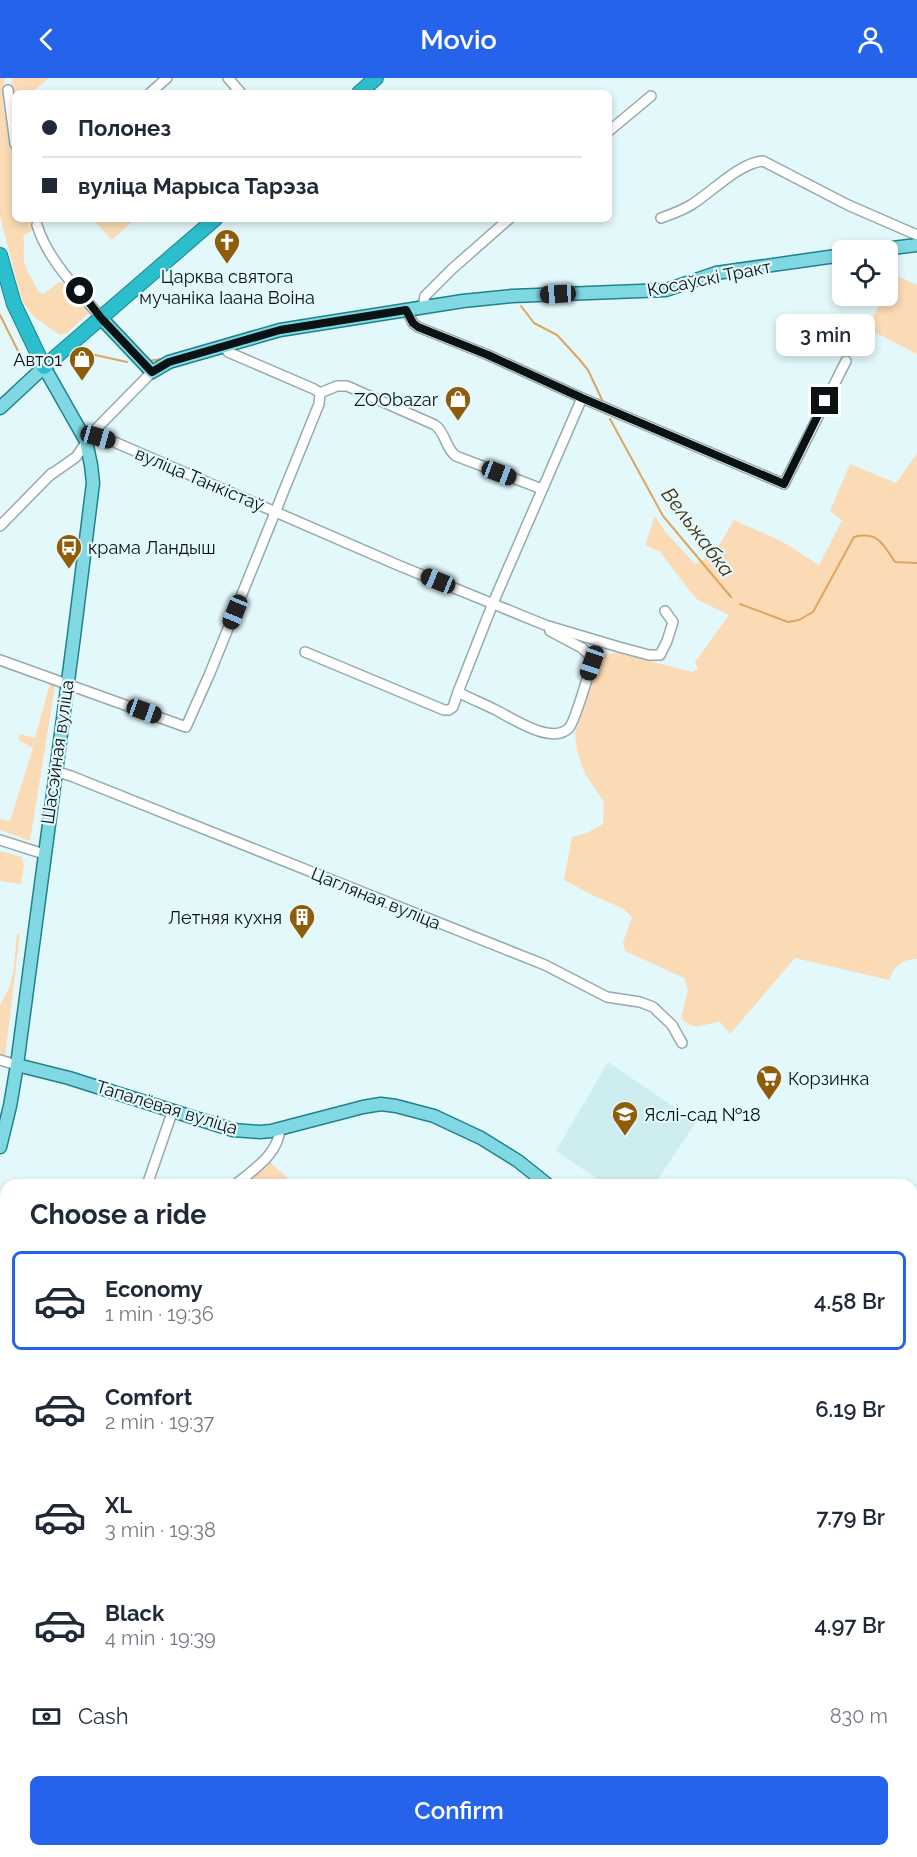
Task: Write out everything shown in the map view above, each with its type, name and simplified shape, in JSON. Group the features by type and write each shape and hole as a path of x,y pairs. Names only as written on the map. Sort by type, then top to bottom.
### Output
{"highway":[{"path":"362,90 374,79"},
{"path":"0,255 14,304 44,367 212,222"}],"main road":[{"path":"898,247 917,245"},
{"name":"Косаўскі Тракт","path":"152,372 169,362 280,330 512,296 659,291 716,273 832,257"},
{"path":"101,318 152,372"},
{"path":"0,408 44,367"},
{"name":"Шасэйная вуліца","path":"0,1147 17,1065 93,483 89,438 44,367"},
{"name":"Тапалёвая вуліца","path":"17,1065 69,1078 233,1130 260,1132 381,1104 414,1110 449,1122 481,1138 518,1161 540,1179"}],"street":[{"path":"153,90 167,78"},
{"path":"228,78 238,90"},
{"path":"8,90 12,121"},
{"path":"612,128 651,96"},
{"path":"661,218 677,213 754,162 763,161 848,205 917,235"},
{"path":"39,222 42,240 51,256 101,318"},
{"path":"423,308 425,296 506,222"},
{"path":"406,310 418,327 488,355 582,398 784,484 846,361"},
{"path":"224,346 228,352 320,393 338,386 347,386 435,425 440,428 450,452 456,456 542,489"},
{"name":"Косаўскі Тракт","path":"0,526 152,372"},
{"name":"вуліца Танкістаў","path":"67,684 186,727 319,404 320,393"},
{"path":"305,652 444,710 453,707 493,603 582,398"},
{"name":"вуліца Танкістаў","path":"89,438 112,441 400,566 545,625 619,648 649,655 660,655 673,622 665,611"},
{"name":"вуліца Танкістаў","path":"458,692 533,729 548,734 558,734 567,730 573,721 592,663 591,657 582,648 547,629 545,625"},
{"path":"0,660 67,684"},
{"name":"Цагляная вуліца","path":"56,771 545,965 607,997 640,1002 653,1007 672,1025 682,1043"},
{"path":"0,840 44,854"},
{"path":"0,1060 17,1065"},
{"path":"149,1179 173,1110"},
{"path":"243,1179 268,1156 280,1137 280,1128"}],"shaded area":[{"path":"0,78 5,78 4,89 12,149 12,222 33,222 34,229 23,236 26,269 39,292 44,294 59,282 68,284 91,311 67,333 60,335 34,317 22,301 0,216"},
{"path":"13,78 49,78 35,90 12,90 12,93 10,89"},
{"path":"97,222 132,222 112,240"},
{"path":"898,277 917,285 917,354 868,329 878,306 898,306"},
{"path":"917,453 917,959 899,964 889,980 795,958 730,1034 720,1022 700,1026 686,1023 681,1018 688,990 684,978 625,951 623,942 632,917 622,908 564,880 572,837 587,833 603,824 604,802 585,774 577,751 575,734 598,663 604,654 620,653 692,672 698,669 695,662 729,615 698,600 660,552 645,545 655,516 664,530 695,564 714,554 734,520 783,542 819,565 842,520 830,511 850,464 896,483"},
{"path":"50,684 55,686 30,841 0,830 0,819 10,821 33,748 18,740 20,734 35,738"},
{"path":"0,851 22,857 24,865 21,884 0,881"},
{"path":"17,934 20,934 5,1056 0,1054 0,1005 9,988 13,973"},
{"name":"Яслі-сад №18","path":"608,1062 696,1122 658,1179 598,1179 556,1151"},
{"path":"269,1161 288,1179 250,1179"}],"waterway":[{"name":"Вельжабка","path":"521,306 534,323 557,335 579,359 588,370 603,402"},
{"name":"Вельжабка","path":"0,315 19,353 23,358 29,359"},
{"name":"Вельжабка","path":"77,351 127,362"},
{"name":"Вельжабка","path":"148,361 162,359"},
{"name":"Вельжабка","path":"610,419 663,516 731,597"},
{"name":"Вельжабка","path":"740,604 788,622 799,620 813,612 854,537 869,536 879,540 895,562 917,563"}],"place":[{"name":"Царква святога мучаніка Іаана Воіна","path":"227,265"},
{"name":"Авто1","path":"82,382"},
{"name":"ZOObazar","path":"458,422"},
{"name":"крама Ландыш","path":"69,570"},
{"name":"Летняя кухня","path":"302,940"},
{"name":"Корзинка","path":"769,1101"},
{"name":"Яслі-сад №18","path":"625,1137"}],"route":[{"path":"80,291 101,318 152,372 169,362 280,330 406,310 418,327 488,355 582,398 784,484 825,401"}]}
